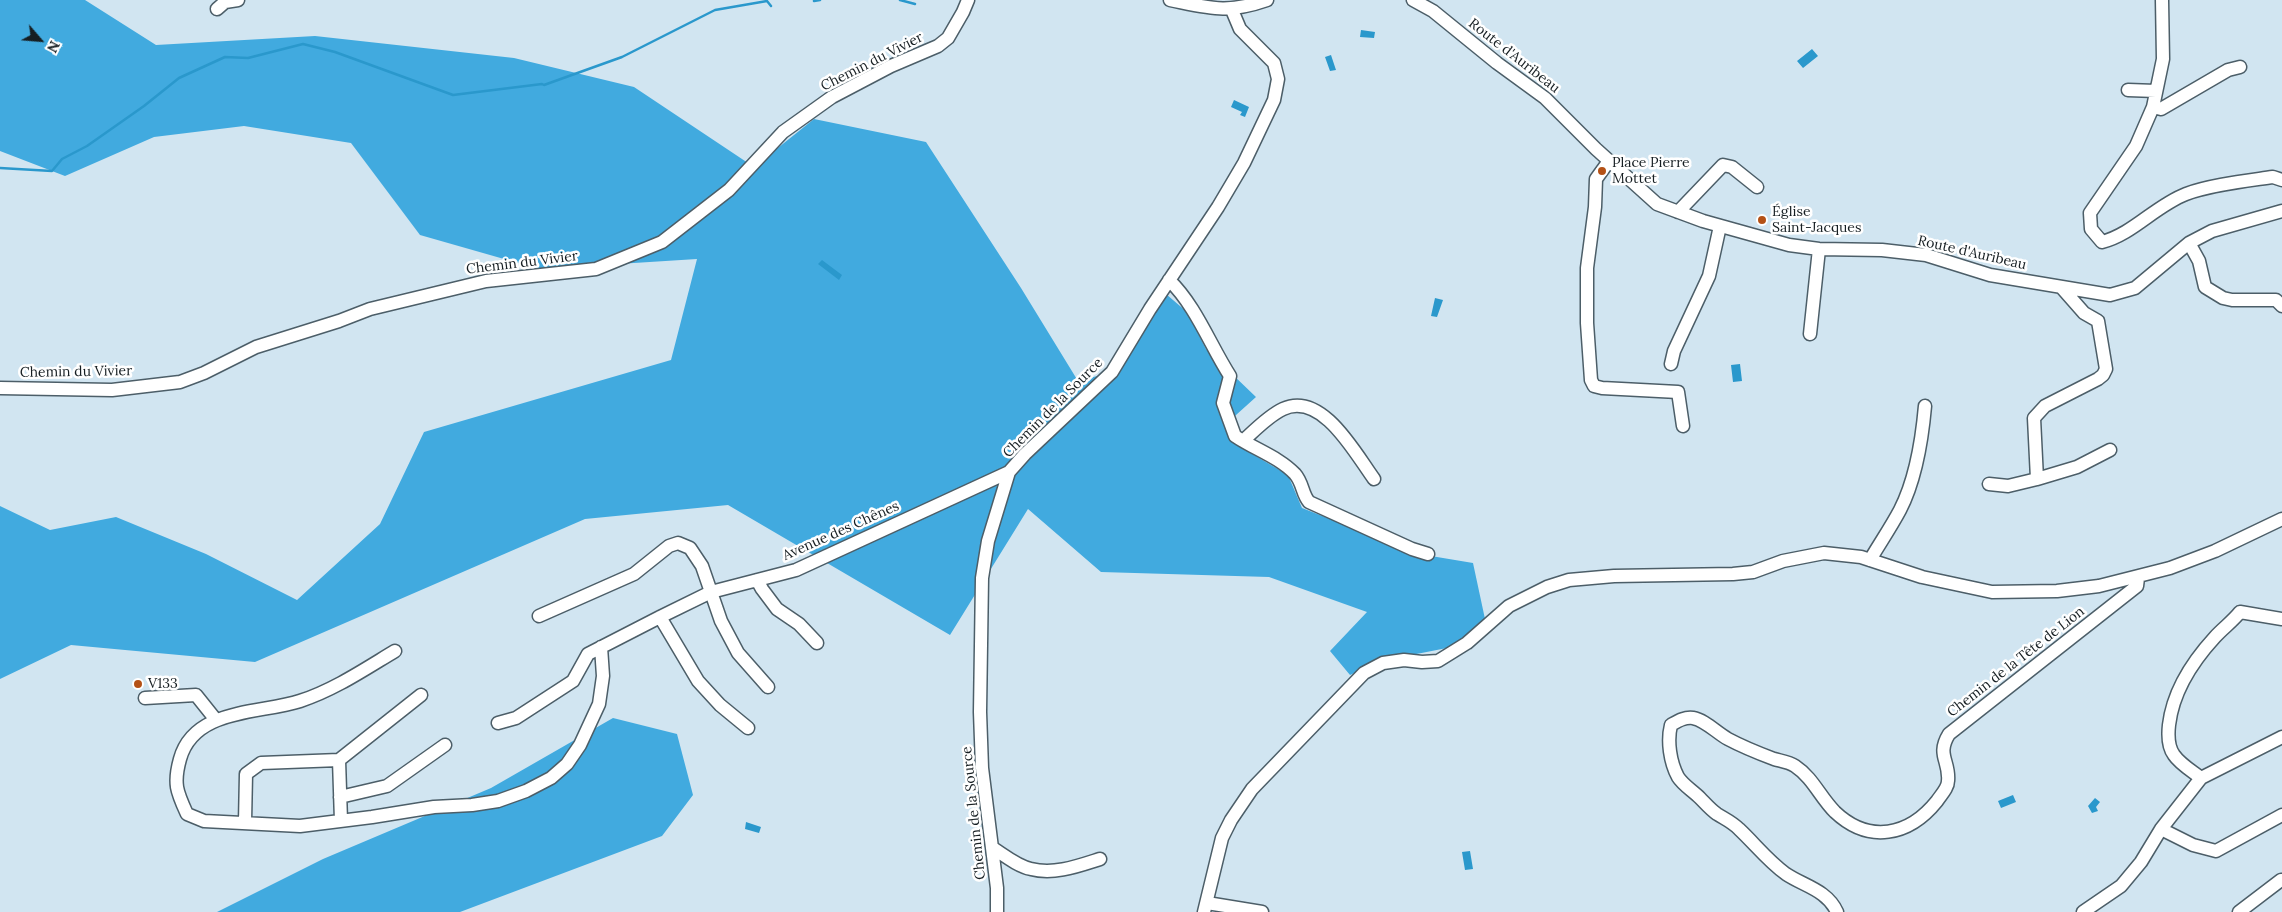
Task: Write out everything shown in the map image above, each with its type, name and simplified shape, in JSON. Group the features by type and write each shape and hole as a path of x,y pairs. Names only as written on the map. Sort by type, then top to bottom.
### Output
{"street":[{"path":"217,9 225,2 238,0"},
{"name":"Chemin du Vivier","path":"0,388 112,390 180,382 204,373 256,347 339,321 370,309 486,281 596,269 662,242 729,190 783,132 832,97 891,66 938,46 948,38 968,0"},
{"path":"1170,0 1207,8 1232,10 1267,0"},
{"name":"Route d'Auribeau","path":"1413,0 1434,11 1497,63 1545,98 1609,161 1657,204 1720,226 1788,245 1819,249 1882,250 1926,255 1990,275 2110,295 2135,288 2189,244 2212,231 2282,211"},
{"path":"2162,0 2163,59 2153,107 2136,146 2090,213 2091,229 2102,242 2118,238 2146,217 2185,194 2273,176 2282,180"},
{"name":"Chemin de la Source","path":"998,912 998,888 982,768 982,578 988,541 1009,472 1024,454 1112,372 1244,163 1274,100 1278,79 1274,63 1240,29 1232,10"},
{"path":"2153,107 2161,109 2228,70 2240,67"},
{"path":"2128,90 2156,91"},
{"path":"1609,161 1596,180 1595,207 1587,268 1590,380 1594,386 1602,388 1678,392 1683,426"},
{"path":"1678,212 1723,165 1732,167 1757,187"},
{"path":"1670,364 1708,276 1720,226"},
{"path":"2189,244 2199,261 2205,287 2223,298 2276,300 2282,306"},
{"path":"1810,334 1819,249"},
{"path":"1169,280 1178,288 1192,309 1230,376 1223,404 1235,436 1261,449 1295,474 1309,502 1412,549 1428,554"},
{"path":"2038,478 2034,418 2045,406 2098,379 2106,369 2098,321 2084,313 2062,288"},
{"path":"1243,441 1283,409 1296,406 1312,408 1325,416 1374,479"},
{"path":"1870,560 1909,490 1922,436 1925,406"},
{"path":"1988,484 2008,486 2038,478 2077,467 2110,450"},
{"name":"Avenue des Chênes","path":"498,723 516,718 573,681 588,654 660,617 711,592 796,570 1009,472"},
{"path":"1262,912 1206,908 1222,838 1231,820 1252,789 1364,673 1383,663 1404,660 1438,661 1467,643 1509,606 1547,587 1569,580 1614,576 1753,572 1778,562 1824,553 1870,560 1922,577 1992,592 2057,591 2098,586 2138,578 2215,551 2282,519"},
{"path":"539,616 634,574 669,546 678,543 690,548 702,566 722,621 738,653 768,687"},
{"name":"Chemin de la Tête de Lion","path":"1837,912 1816,888 1786,874 1760,852 1739,829 1726,818 1716,814 1687,787 1679,777 1673,762 1668,735 1672,725 1683,718 1693,718 1748,749 1794,765 1811,779 1834,811 1847,822 1863,830 1875,833 1899,829 1929,809 1947,786 1948,780 1942,753 1943,743 1949,734 2137,586 2138,578"},
{"path":"757,580 762,590 777,609 799,624 817,644"},
{"path":"2201,778 2178,760 2171,750 2168,733 2175,697 2179,688 2191,667 2215,637 2240,612 2282,619"},
{"path":"660,617 698,681 720,705 748,728"},
{"path":"396,652 337,685 300,701 216,720 195,734 182,750 177,769 176,789 187,814 204,821 300,826 434,806 472,805 498,800 526,791 551,778 567,764 580,745 599,704 603,676 601,647"},
{"path":"145,698 196,695 216,720"},
{"path":"245,822 242,770 261,764 339,760 421,695"},
{"path":"2083,912 2121,886 2141,862 2162,829 2201,778 2282,737"},
{"path":"340,797 387,786 445,746"},
{"path":"339,760 341,821"},
{"path":"2162,829 2193,844 2216,851 2282,815"},
{"path":"993,848 1029,869 1066,869 1100,860"},
{"path":"2239,912 2281,880"}],"shaded area":[{"path":"0,0 85,0 156,45 315,36 514,58 634,87 754,167 814,119 926,142 1021,288 1078,381 1105,374 1166,294 1187,312 1206,349 1256,397 1226,424 1237,445 1288,475 1302,508 1419,554 1473,563 1485,619 1457,646 1381,661 1350,675 1330,651 1367,612 1269,577 1101,572 1028,509 950,635 728,505 585,519 255,662 71,645 0,679 0,506 50,530 116,517 206,554 297,600 380,524 424,432 671,360 697,259 539,269 420,235 351,143 244,126 154,137 65,176 0,151"},
{"path":"1361,30 1375,32 1374,38 1360,37"},
{"path":"1812,49 1818,56 1803,68 1797,61"},
{"path":"1331,55 1336,70 1330,71 1325,57"},
{"path":"1234,100 1249,107 1245,117 1240,115 1242,112 1231,107"},
{"path":"822,260 842,275 839,280 818,264"},
{"path":"1435,298 1443,300 1437,317 1431,316"},
{"path":"1740,364 1742,381 1733,382 1731,365"},
{"path":"613,718 677,734 693,795 662,836 460,912 217,912 323,859 491,788"},
{"path":"2013,795 2016,802 2001,808 1998,801"},
{"path":"2095,798 2100,802 2096,807 2098,811 2092,813 2088,806"},
{"path":"746,822 761,827 759,833 745,829"},
{"path":"1470,851 1473,869 1465,870 1462,852"}],"waterway":[{"path":"814,1 820,0"},
{"path":"900,0 915,4"},
{"path":"0,168 52,171 62,159 87,146 144,106 179,78 225,57 248,58 303,44 335,52 453,95 544,85 622,57 715,10 767,1 771,6"}],"place":[{"name":"Place Pierre Mottet","path":"1602,171"},
{"name":"Église Saint-Jacques","path":"1762,220"},
{"name":"V133","path":"138,684"}]}
